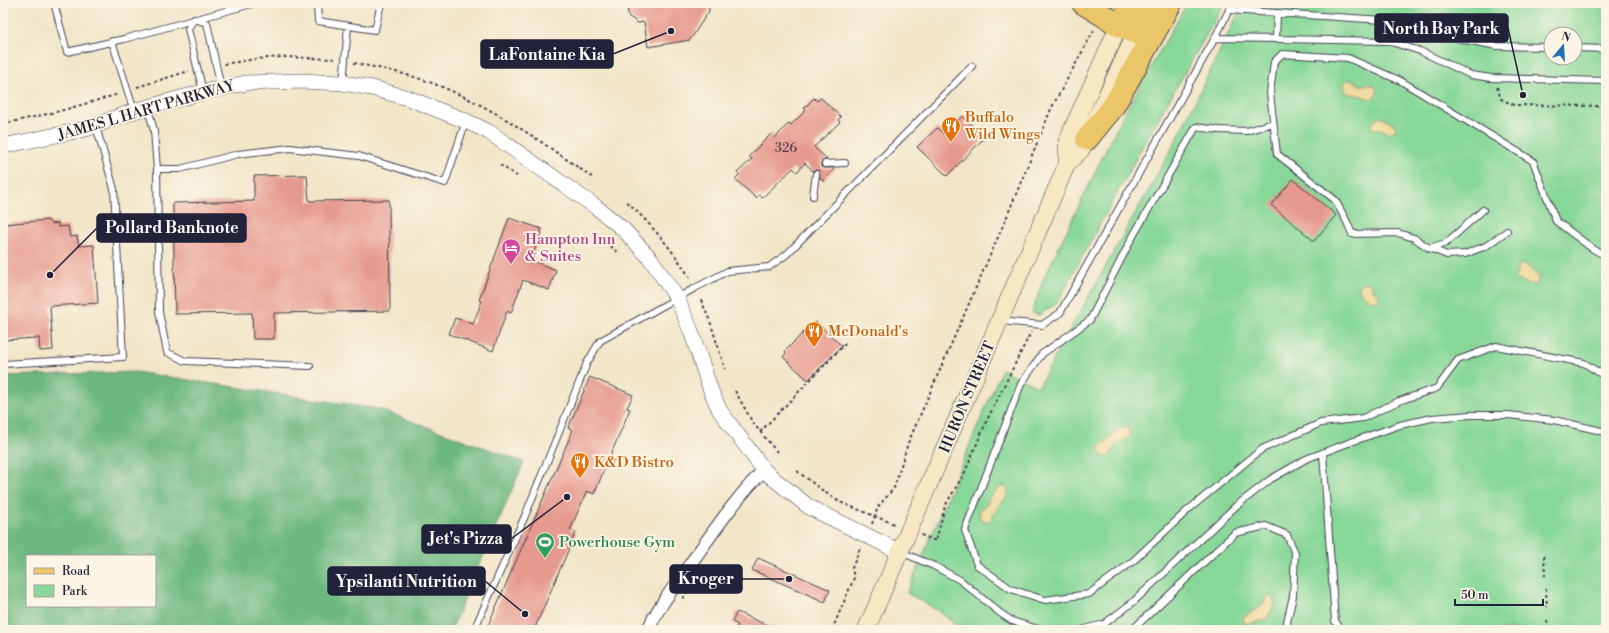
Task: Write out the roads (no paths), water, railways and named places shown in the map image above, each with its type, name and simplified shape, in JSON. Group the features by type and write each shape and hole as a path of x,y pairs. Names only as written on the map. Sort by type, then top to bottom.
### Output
{"highway":[{"path":"1083,3 1127,29"},
{"path":"1087,139 1113,108 1171,3"}],"main road":[{"path":"1067,164 1082,150 1087,139 1127,29 1130,3"},
{"path":"1067,164 1067,141 1127,29 1150,3"},
{"name":"HURON STREET","path":"866,630 1067,164"}],"street":[{"name":"JAMES L HART PARKWAY","path":"3,146 86,129 141,110 203,92 246,83 299,81 343,83 408,98 466,121 488,132 596,207 623,229 650,258 677,298 691,331 711,391 720,411 764,470 810,507 900,552"},
{"path":"648,630 665,599 723,518 748,486 764,470"}],"lane":[{"path":"54,3 67,52 255,3"},
{"path":"317,3 318,21 375,30 381,3"},
{"path":"999,321 1042,325 1060,313 1215,38 1229,10 1237,3"},
{"path":"1229,10 1398,22 1461,39 1497,46 1543,47"},
{"path":"1276,39 1277,13"},
{"path":"194,19 207,23 221,88"},
{"path":"194,19 188,29 203,92"},
{"path":"343,83 348,26"},
{"path":"1215,38 1388,40 1420,51 1472,75 1499,78 1606,81"},
{"path":"112,41 141,110 154,131 157,169 159,312 167,352 185,361 310,366"},
{"path":"1583,48 1606,49"},
{"path":"1507,231 1486,246 1465,254 1447,255 1429,248 1414,238 1398,233 1352,234 1336,200 1277,154 1270,93 1274,62 1282,54 1348,58 1401,81 1533,161 1556,221 1593,249 1606,256"},
{"path":"474,630 525,516 587,363 600,341 728,271 769,266 787,254 972,66"},
{"path":"157,169 180,169 238,154 290,148 359,156 445,183 466,121"},
{"path":"1273,123 1247,131 1196,127 1132,238 1090,320 1042,354 1021,384 965,530 976,565 1011,589 1045,600 1089,594 1132,562 1188,510 1262,449 1321,423 1363,418 1399,401 1438,388 1458,360 1496,346 1584,363 1606,377"},
{"path":"3,364 123,357 114,189 96,126"},
{"path":"825,164 844,163"},
{"path":"813,196 816,174"},
{"path":"1429,248 1446,243 1483,210"},
{"path":"1081,630 1104,624 1132,603 1236,506 1271,479 1306,459 1400,425 1432,418 1470,415 1508,415 1554,420 1606,432"},
{"path":"1323,453 1335,621 1341,630"},
{"path":"1132,630 1235,533 1266,526 1287,535 1295,553 1293,596 1287,622 1288,630"},
{"path":"900,552 934,566 960,580 1012,621 1042,630"}],"place":[{"name":"LaFontaine Kia","path":"671,31"},
{"name":"North Bay Park","path":"1523,95"},
{"name":"Buffalo Wild Wings","path":"951,143"},
{"name":"Hampton Inn & Suites","path":"511,265"},
{"name":"Pollard Banknote","path":"50,275"},
{"name":"McDonald's","path":"814,348"},
{"name":"K&D Bistro","path":"580,479"},
{"name":"Jet's Pizza","path":"567,497"},
{"name":"Powerhouse Gym","path":"545,559"},
{"name":"Kroger","path":"789,579"},
{"name":"Ypsilanti Nutrition","path":"525,614"}]}
